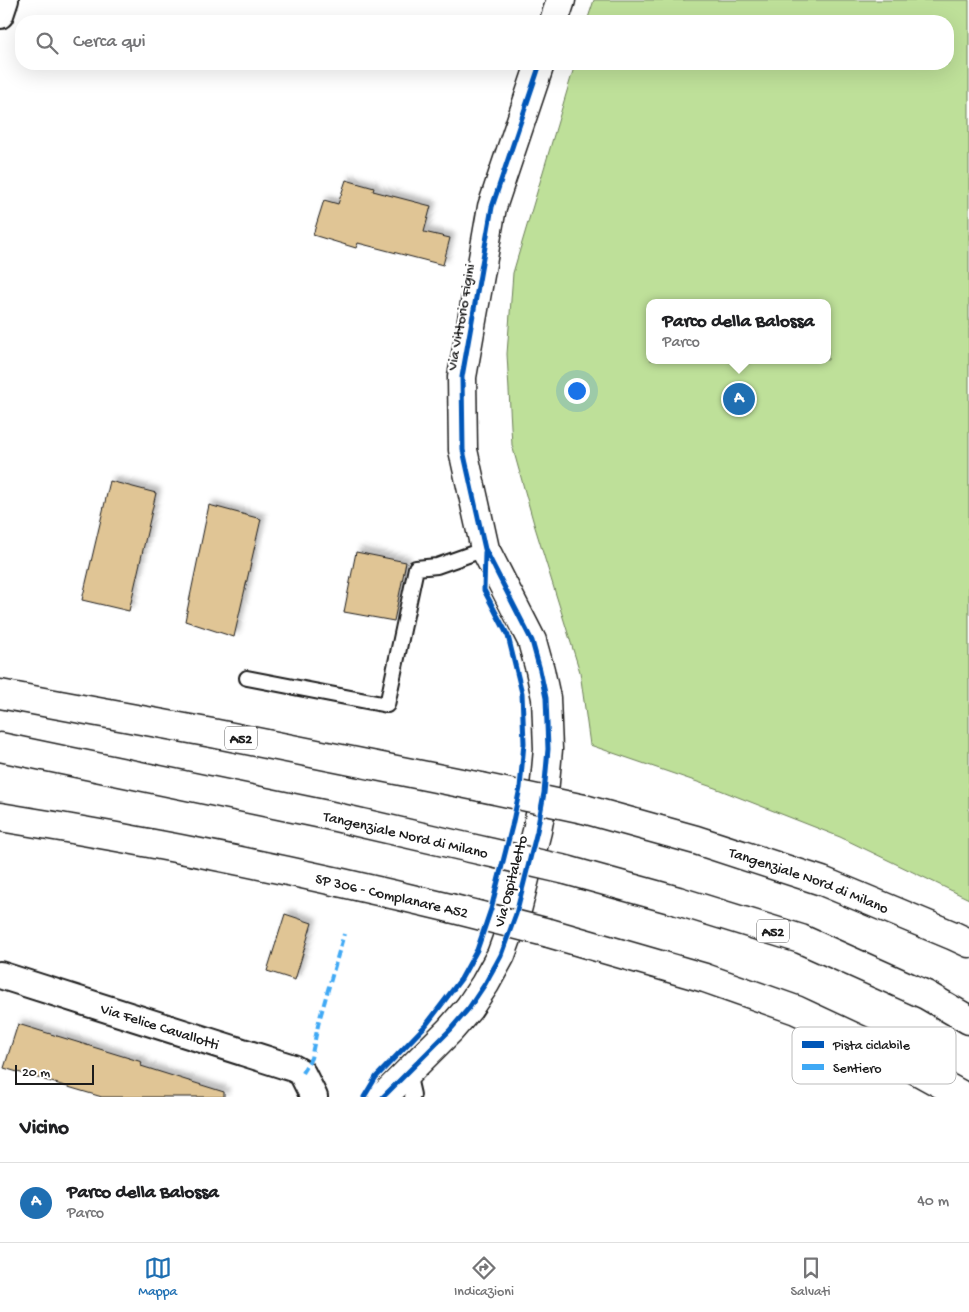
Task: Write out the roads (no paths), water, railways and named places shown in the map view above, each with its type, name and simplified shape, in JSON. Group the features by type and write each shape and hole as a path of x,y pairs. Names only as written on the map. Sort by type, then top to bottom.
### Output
{"main road":[{"path":"556,15 561,0"},
{"name":"Via Vittorio Figini","path":"538,70 492,207 462,377 463,450 485,549 532,641 546,698 548,749"},
{"path":"0,674 212,732"},
{"name":"Tangenziale Nord di Milano","path":"0,694 212,732 584,809 696,840 822,881 969,943"},
{"name":"Tangenziale Nord di Milano","path":"0,747 327,815 566,870 678,901 801,939 926,995 969,1020"},
{"name":"Via Ospitaletto","path":"383,1097 410,1085 486,984 501,955 516,914 536,831 544,793 548,749"},
{"name":"SP 306 - Complanare A52","path":"0,818 83,830 187,850 358,886 549,932 705,978 796,1010 832,1027"},
{"name":"SP 306 - Complanare A52","path":"942,1084 965,1097"}],"street":[{"path":"0,15 4,0"},
{"name":"Via Felice Cavallotti","path":"0,974 293,1068 302,1073 309,1094"}],"lane":[{"path":"247,678 387,705 416,568 437,566 485,549"}],"place":[{"name":"Parco della Balossa","path":"739,399"}]}
